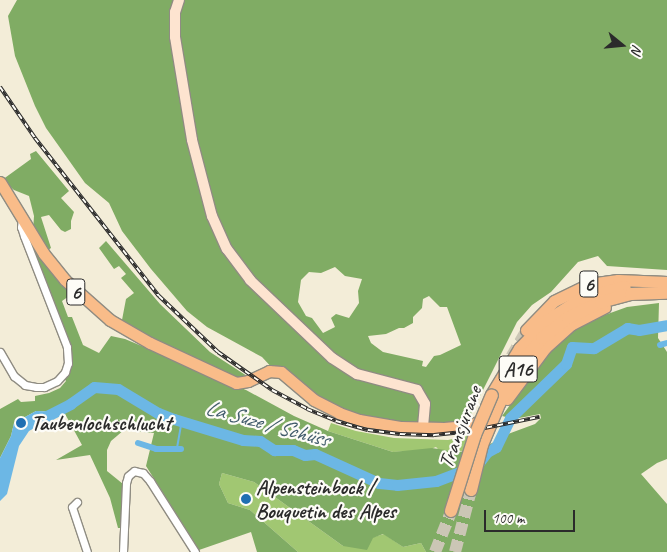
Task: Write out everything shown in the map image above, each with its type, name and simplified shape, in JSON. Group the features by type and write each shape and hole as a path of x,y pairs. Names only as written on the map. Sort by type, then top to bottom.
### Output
{"highway":[{"name":"Transjurane","path":"451,511 475,435 492,395 513,359 537,329 565,308 594,294 629,287 667,288"},
{"name":"Transjurane","path":"471,489 482,445 503,395 528,354 542,338 568,318 601,302 631,294 667,288"}],"main road":[{"name":"6","path":"0,182 44,254 65,280 110,320 134,335 233,382 245,382 266,372 278,372 287,376 314,400 339,413 370,422 423,428 451,427 472,422 496,411 545,348 572,324 611,304 667,288"},
{"name":"6","path":"526,330 554,301 589,284 618,280 667,288"}],"street":[{"path":"179,0 174,25 178,58 198,161 212,216 220,236 234,260 250,280 323,351 341,365 364,376 417,390 425,404 423,428"},
{"path":"0,352 14,376 25,385 36,387 44,387 57,381 65,372 68,363 67,347 24,236 21,226 22,219"},
{"path":"123,552 126,483 128,476 134,471 143,473 150,481 195,552"},
{"path":"77,502 72,507 87,552"}],"green space":[{"path":"17,0 667,0 667,270 607,266 598,256 578,262 551,292 532,305 517,322 469,418 423,428 359,420 275,371 262,357 207,327 187,311 122,231 109,203 85,183 46,128 15,56 8,16","holes":["335,267 345,276 362,279 358,291 359,303 349,318 336,314 331,318 335,327 323,333 312,318 306,316 298,302 301,280 309,272 321,273","429,296 440,307 447,307 461,345 434,356 426,367 422,366 423,361 383,352 371,343 368,336 386,334 413,323 413,317 422,308 423,299"]},
{"path":"36,151 69,191 61,198 74,212 71,229 65,232 61,230 49,215 41,217 51,248 48,250 33,231 34,216 29,196 14,190 2,180 31,159 30,154"},
{"path":"106,241 160,304 210,352 247,376 235,378 142,334 122,320 126,299 134,293 121,278 126,274 119,266 114,269 99,248"},
{"path":"30,247 72,294 62,301 68,317 72,317 83,345 99,353 111,336 125,339 246,390 294,416 328,431 393,452 432,448 459,452 485,447 508,434 535,424 541,418 540,414 514,419 502,416 538,366 558,343 577,329 602,316 627,307 659,303 658,338 667,352 667,459 657,463 641,474 667,504 667,552 426,552 421,543 403,547 383,534 373,538 367,550 343,546 254,482 222,473 219,484 228,503 250,510 298,552 257,552 251,532 199,550 146,466 154,433 124,430 111,441 107,450 107,471 123,484 121,528 118,528 110,498 90,455 56,460 82,445 64,412 36,411 14,423 11,436 0,458 0,409 18,399 21,402 35,401 35,396 60,388 66,381 64,378 71,363"},
{"path":"331,423 356,431 394,438 448,440 469,435 463,451 439,450 436,447 428,450 393,452 328,431"},
{"path":"222,473 254,482 343,546 384,534 403,547 421,543 426,552 298,552 250,510 228,503 219,484"}],"water":[{"path":"36,411 64,412 29,431 19,446 7,494 0,501 0,458 11,436 14,423"}],"waterway":[{"name":"La Suze / Schüss","path":"41,419 70,404 94,387 118,389 158,413 174,419 243,440 260,441 274,450 293,450 305,455 315,454 379,483 397,485 436,481 478,464 487,452 496,447 510,418 566,364 572,347 594,348 627,328 639,330 667,325"},
{"path":"660,345 667,343"},
{"path":"177,448 182,421"},
{"path":"138,443 156,449 181,449"}],"tunnel":[{"path":"511,356 526,330"},
{"path":"455,552 471,490"},
{"path":"435,552 451,512"}],"railway":[{"path":"0,87 35,138 159,296 218,352 272,390 307,409 336,421 368,430 400,434 434,435 465,432 539,417"}],"place":[{"name":"Taubenlochschlucht","path":"21,423"},
{"name":"Alpensteinbock / Bouquetin des Alpes","path":"246,499"}]}
